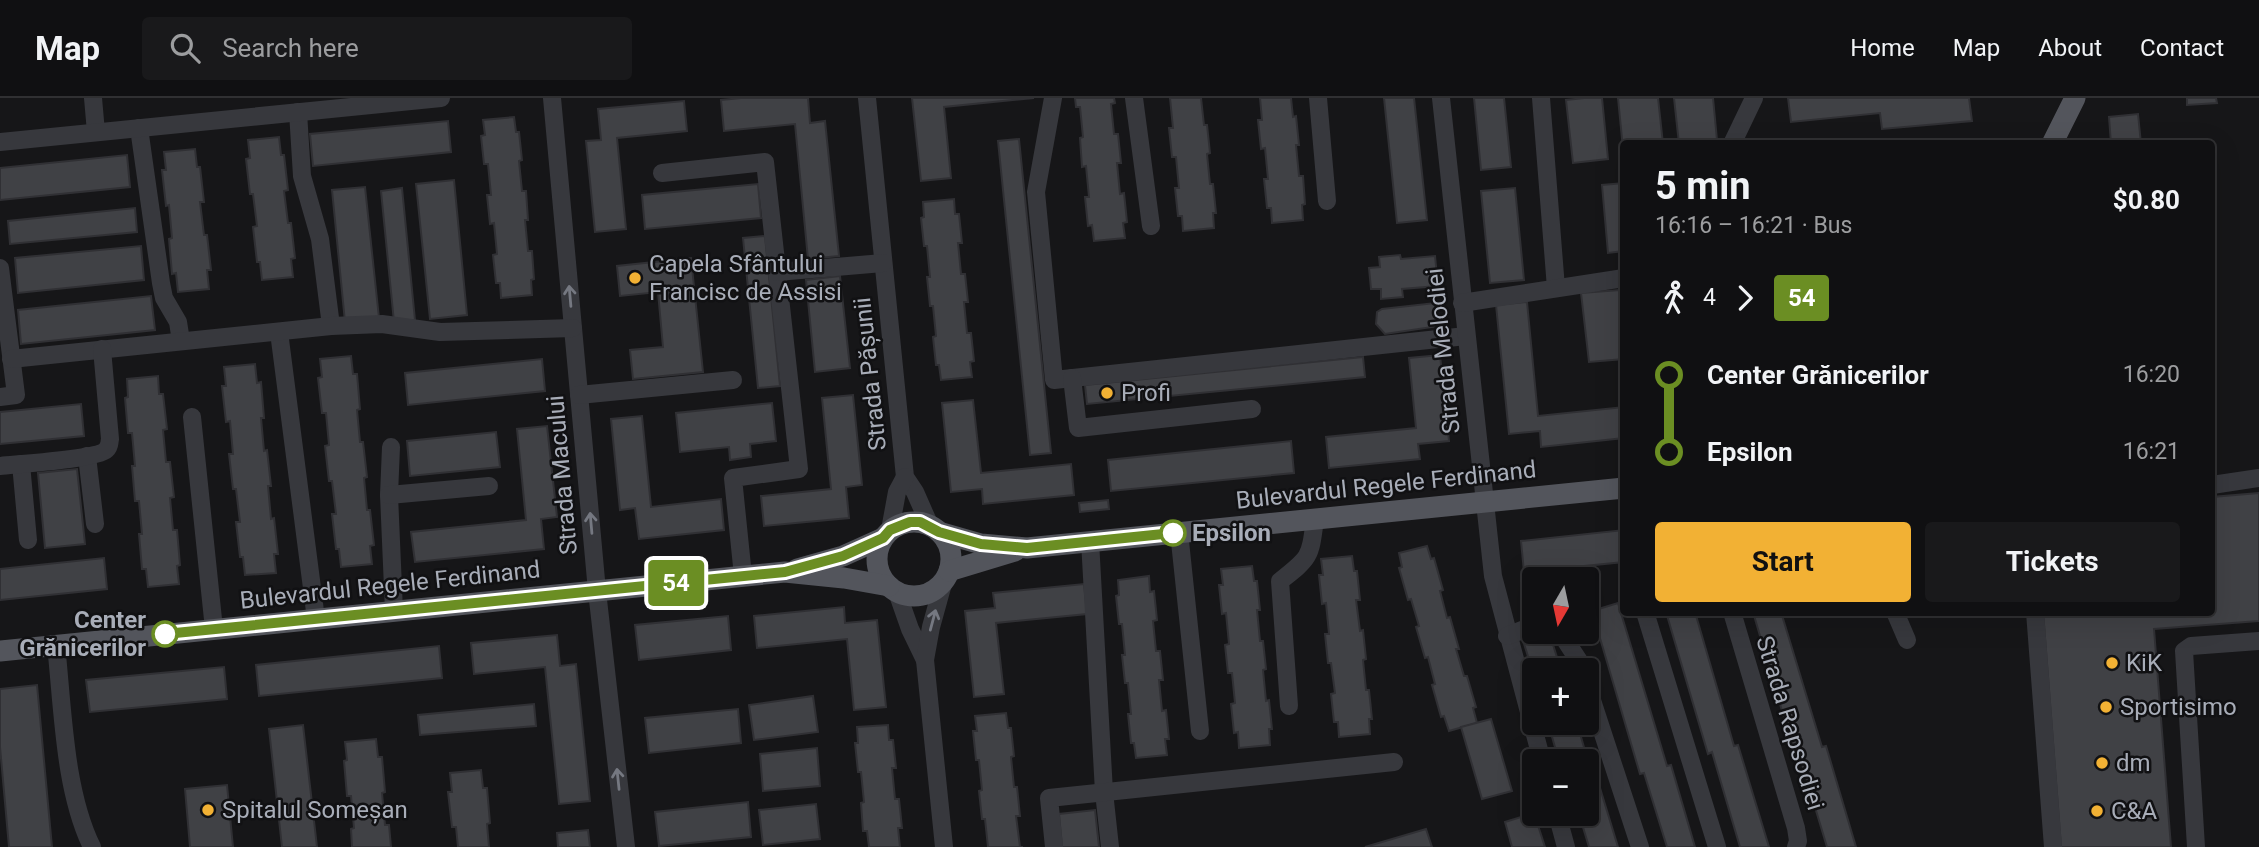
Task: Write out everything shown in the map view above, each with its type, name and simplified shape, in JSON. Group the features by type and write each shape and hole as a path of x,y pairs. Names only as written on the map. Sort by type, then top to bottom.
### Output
{"main road":[{"path":"2054,140 2075,98"},
{"name":"Bulevardul Regele Ferdinand","path":"935,529 981,544 1027,548 1620,488"},
{"path":"910,522 920,522 935,529 950,550 947,576 937,588 918,596 893,589 878,568 877,558 887,534 910,522"},
{"name":"Bulevardul Regele Ferdinand","path":"0,651 785,572 843,556 887,534"},
{"name":"Bulevardul Regele Ferdinand","path":"947,576 1027,548"},
{"name":"Bulevardul Regele Ferdinand","path":"785,572 844,578 893,589"}],"street":[{"path":"93,98 96,132"},
{"path":"0,142 298,112 334,103 441,98"},
{"name":"Strada Macului","path":"552,98 597,591 626,847"},
{"name":"Strada Pășunii","path":"867,98 905,477 935,529"},
{"path":"1052,98 1036,192 1054,380 1466,336"},
{"path":"1133,98 1151,226"},
{"path":"1318,98 1327,201"},
{"name":"Strada Melodiei","path":"1441,98 1493,576 1539,749"},
{"path":"1541,98 1556,288"},
{"path":"1734,140 1754,98"},
{"path":"298,112 302,176 320,239 331,326"},
{"path":"139,128 161,283 164,298 178,322 181,341"},
{"path":"662,173 765,162 799,469 733,478 743,576"},
{"path":"777,272 883,263"},
{"path":"0,268 16,395 0,397"},
{"path":"1462,303 1620,279"},
{"path":"11,359 331,326 382,324 440,332 573,328"},
{"path":"279,332 316,619"},
{"path":"0,466 87,456 104,452 109,447 102,349"},
{"path":"1072,378 1078,428 1252,409"},
{"path":"579,395 733,380"},
{"path":"192,417 214,629"},
{"path":"391,447 389,495 394,611"},
{"path":"87,456 94,524"},
{"path":"21,464 28,540"},
{"name":"Strada Pășunii","path":"887,534 897,492 905,477"},
{"path":"2215,485 2259,478"},
{"path":"389,495 489,486"},
{"path":"1289,706 1280,581 1301,564 1310,552 1315,519"},
{"path":"1179,532 1200,731"},
{"path":"1090,541 1104,792 1110,847"},
{"path":"944,847 925,660 931,627 947,576"},
{"path":"893,589 925,660"},
{"path":"1646,616 1717,847"},
{"name":"Strada Rapsodiei","path":"1733,616 1796,828 1796,847"},
{"path":"1897,616 1907,640"},
{"path":"2035,616 2053,847"},
{"path":"1507,636 1522,630"},
{"path":"2196,847 2184,651 2191,646 2259,641"},
{"path":"56,645 72,787 78,814 92,847"},
{"path":"1599,722 1640,847"},
{"path":"1055,847 1049,798 1394,762"},
{"path":"1560,826 1566,847"}],"building":[{"path":"808,98 810,123 825,121 839,256 808,259 795,124 724,131 721,100"},
{"path":"912,98 1034,98 944,107 951,178 921,181"},
{"path":"1075,98 1114,98 1115,103 1111,104 1114,134 1118,134 1120,194 1124,193 1127,222 1123,223 1125,238 1094,241 1092,225 1088,226 1086,166 1082,167 1080,107 1076,107"},
{"path":"1170,98 1201,98 1204,125 1207,125 1210,184 1213,184 1216,213 1213,213 1214,228 1183,231 1182,216 1178,216 1175,188 1179,188 1176,157 1172,157 1169,128 1173,128"},
{"path":"1260,98 1291,98 1299,145 1296,145 1299,176 1303,176 1303,220 1272,223 1271,208 1267,208 1264,179 1268,179 1265,148 1261,149 1258,120 1262,120"},
{"path":"1384,98 1414,98 1427,220 1397,223"},
{"path":"1474,98 1504,98 1511,167 1481,170"},
{"path":"1602,98 1608,159 1573,163 1566,100"},
{"path":"1618,98 1658,98 1663,140 1622,140"},
{"path":"1674,98 1713,98 1717,140 1679,140"},
{"path":"1788,98 1969,98 1972,121 1882,129 1880,113 1791,122"},
{"path":"2187,98 2216,98 2217,103 2187,105"},
{"path":"684,101 687,131 617,138 626,229 595,232 586,141 601,140 598,109"},
{"path":"2138,114 2141,140 2111,140 2109,117"},
{"path":"514,117 516,132 519,132 522,191 526,191 528,251 532,251 534,279 531,280 532,295 501,298 500,283 496,283 493,255 497,254 494,223 490,224 487,195 491,195 488,164 484,164 481,136 485,135 483,120"},
{"path":"448,121 451,152 313,166 310,134"},
{"path":"279,137 281,155 284,155 288,190 284,191 295,258 291,259 293,277 262,280 260,262 257,262 253,227 257,226 246,159 250,158 248,140"},
{"path":"1019,139 1051,453 1030,455 998,141"},
{"path":"195,149 197,167 200,167 204,202 200,202 211,270 207,270 209,289 178,292 176,273 172,274 169,205 166,206 162,170 166,170 164,152"},
{"path":"127,155 130,187 0,200 0,168"},
{"path":"454,180 467,315 430,319 416,184"},
{"path":"1620,183 1620,252 1608,253 1602,185"},
{"path":"758,184 761,218 645,229 642,195"},
{"path":"365,187 379,318 345,322 332,190"},
{"path":"402,188 415,320 394,322 381,191"},
{"path":"1515,188 1524,280 1490,283 1481,191"},
{"path":"954,199 955,214 959,214 962,243 958,243 961,274 965,274 968,302 964,302 967,333 971,333 974,361 970,362 972,377 941,380 939,365 936,365 933,306 930,306 927,277 930,277 927,246 924,246 921,218 924,217 923,202"},
{"path":"135,208 137,232 10,244 8,221"},
{"path":"765,236 780,386 758,388 743,238"},
{"path":"141,246 144,280 18,293 15,258"},
{"path":"1400,255 1401,259 1435,256 1438,286 1402,289 1403,297 1381,299 1381,289 1371,289 1369,268 1380,267 1379,257"},
{"path":"691,258 703,372 633,379 630,350 663,347 658,292 620,296 617,266"},
{"path":"840,276 850,368 815,372 806,280"},
{"path":"1620,290 1620,359 1589,362 1581,293"},
{"path":"151,296 155,330 21,344 18,310"},
{"path":"1527,302 1538,416 1620,407 1620,438 1541,447 1540,431 1509,434 1496,305"},
{"path":"1435,303 1439,326 1385,334 1376,324 1377,312 1382,309"},
{"path":"1440,355 1449,441 1418,444 1420,459 1329,468 1326,437 1416,428 1409,358"},
{"path":"351,356 353,374 357,374 360,442 363,442 367,510 370,510 374,545 370,546 372,564 341,567 339,549 336,549 332,514 336,514 325,446 329,445 326,413 322,413 318,378 322,377 320,359"},
{"path":"1363,357 1365,377 1087,404 1085,385"},
{"path":"542,359 545,391 408,405 405,373"},
{"path":"255,364 257,383 261,382 264,451 267,450 271,519 274,518 278,554 274,554 276,573 245,575 243,557 240,557 236,522 240,522 229,454 233,454 230,421 226,422 222,386 226,386 224,367"},
{"path":"158,376 167,429 163,430 166,462 170,462 174,497 170,498 173,530 177,530 180,565 177,566 179,584 148,587 146,569 142,569 139,501 135,501 132,433 128,433 125,398 128,397 127,379"},
{"path":"853,395 862,485 846,487 849,518 764,526 761,496 831,489 822,398"},
{"path":"973,400 981,473 1071,464 1074,495 983,504 982,489 951,492 942,403"},
{"path":"772,403 776,441 750,444 751,457 730,460 729,447 680,452 676,413"},
{"path":"81,404 84,436 0,444 0,412"},
{"path":"642,416 651,507 721,499 724,530 639,539 635,508 620,510 611,419"},
{"path":"547,426 557,517 541,519 544,549 415,562 411,532 526,520 517,429"},
{"path":"496,432 500,467 410,476 407,441"},
{"path":"1291,441 1294,473 1111,491 1108,460"},
{"path":"77,469 85,544 45,548 38,473"},
{"path":"2259,493 2259,621 2154,629 2171,847 2061,847 2043,616 2215,616 2215,497"},
{"path":"1108,500 1109,509 1080,512 1079,503"},
{"path":"1620,530 1620,562 1574,567 1524,567 1521,541"},
{"path":"1427,546 1431,559 1434,558 1447,618 1450,617 1459,649 1456,649 1476,707 1473,708 1477,723 1449,731 1444,716 1441,717 1428,657 1425,658 1416,627 1419,626 1399,568 1402,567 1399,553"},
{"path":"1352,556 1354,571 1357,571 1360,600 1356,600 1360,631 1363,630 1366,690 1369,690 1372,719 1369,719 1370,734 1339,737 1338,722 1334,722 1331,694 1335,693 1325,634 1329,634 1326,603 1322,604 1319,575 1323,575 1321,559"},
{"path":"104,558 107,589 0,600 0,569"},
{"path":"1252,566 1254,581 1257,581 1260,641 1263,641 1266,669 1263,670 1266,701 1269,700 1272,729 1269,729 1270,745 1239,748 1238,732 1234,733 1231,704 1235,703 1232,673 1228,673 1225,645 1229,644 1226,613 1222,614 1219,585 1223,585 1221,569"},
{"path":"1149,576 1150,592 1154,591 1157,620 1153,621 1156,651 1160,651 1163,680 1159,680 1162,711 1166,710 1169,739 1165,739 1167,755 1136,758 1134,743 1131,743 1128,683 1125,683 1122,655 1125,655 1122,624 1119,624 1116,596 1119,595 1118,580"},
{"path":"1084,584 1087,614 996,623 1004,694 974,697 965,611 995,608 993,593"},
{"path":"1618,603 1667,766 1671,765 1695,847 1667,847 1644,773 1640,774 1600,638 1600,609"},
{"path":"844,607 845,623 877,620 886,707 854,710 847,639 757,648 754,616"},
{"path":"728,616 731,650 639,660 635,625"},
{"path":"1667,616 1696,616 1734,746 1738,745 1769,847 1740,847 1712,752 1708,754"},
{"path":"1754,616 1782,616 1822,747 1826,746 1856,847 1827,847 1799,754 1795,755"},
{"path":"557,635 560,666 576,664 590,801 559,804 545,667 474,674 471,643"},
{"path":"1524,644 1553,644 1557,658 1528,658"},
{"path":"439,646 442,678 259,696 256,665"},
{"path":"224,667 227,699 90,712 86,680"},
{"path":"37,685 52,847 9,847 0,747 0,689"},
{"path":"813,696 818,732 754,740 749,705"},
{"path":"534,704 536,726 420,735 418,715"},
{"path":"738,709 741,743 649,753 645,718"},
{"path":"1006,713 1008,728 1011,728 1014,756 1011,757 1020,816 1016,816 1020,847 988,847 985,819 982,819 979,760 976,760 973,731 977,731 975,716"},
{"path":"1491,719 1512,791 1482,799 1461,727"},
{"path":"303,725 317,847 282,847 269,729"},
{"path":"888,725 889,740 893,740 896,768 892,768 895,799 899,799 902,828 898,828 900,847 869,847 867,831 863,831 861,803 864,802 855,743 858,743 857,727"},
{"path":"1551,735 1580,735 1584,749 1556,749"},
{"path":"376,739 378,757 382,757 385,825 389,825 391,847 352,847 351,829 354,828 351,796 347,796 345,742"},
{"path":"817,748 820,786 763,791 760,754"},
{"path":"481,770 483,788 487,788 489,847 458,847 456,827 452,827 448,792 452,792 450,773"},
{"name":"Spitalul Someșan","path":"227,785 233,847 190,847 185,789"},
{"path":"1600,788 1618,847 1589,847 1583,826 1599,826"},
{"path":"748,802 751,837 659,846 655,812"},
{"path":"816,804 820,839 763,845 759,810"},
{"path":"1095,810 1099,847 1062,847 1059,814"},
{"path":"1522,817 1522,826 1538,826 1545,847 1512,847 1505,822"},
{"path":"1426,829 1432,847 1365,847"},
{"path":"588,830 590,847 558,847 557,833"}],"bus line":[{"name":"54","path":"165,634 785,572 843,556 910,522 920,522 939,532 981,544 1027,548 1173,533"}],"place":[{"name":"Capela Sfântului Francisc de Assisi","path":"635,278"},
{"name":"Profi","path":"1107,393"},
{"name":"Epsilon","path":"1173,533"},
{"name":"Center Grănicerilor","path":"165,634"},
{"name":"KiK","path":"2112,663"},
{"name":"Sportisimo","path":"2106,707"},
{"name":"dm","path":"2102,763"},
{"name":"Spitalul Someșan","path":"208,810"},
{"name":"C&A","path":"2097,811"}]}
